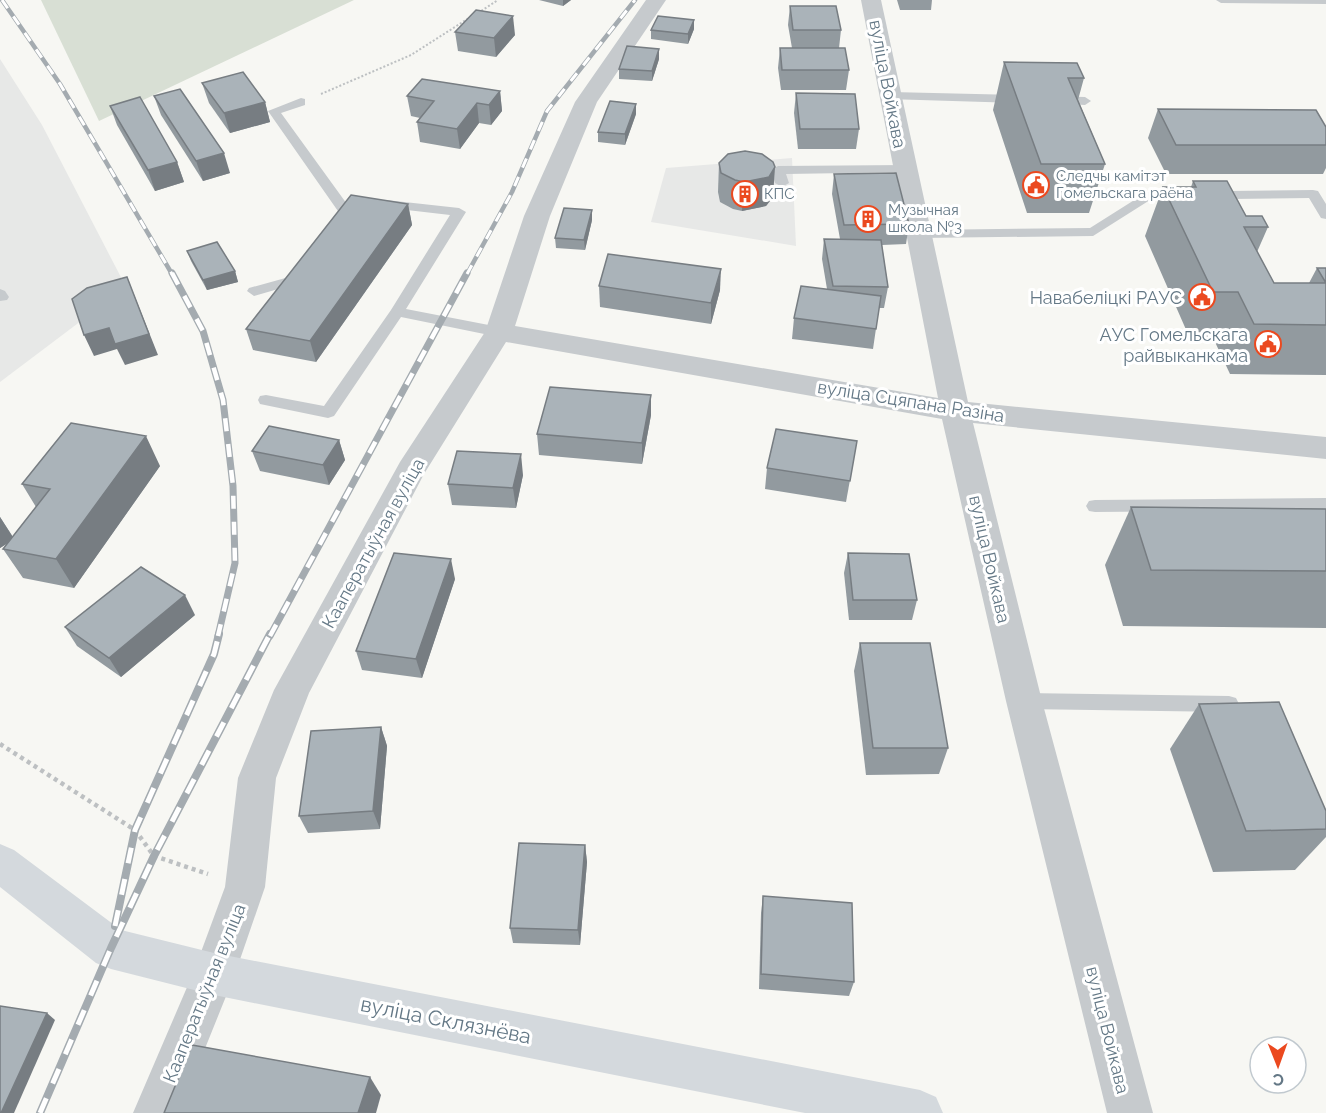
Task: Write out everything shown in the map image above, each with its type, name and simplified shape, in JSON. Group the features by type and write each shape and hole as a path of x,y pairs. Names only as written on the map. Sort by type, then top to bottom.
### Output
{"main road":[{"name":"вуліца Склязнёва","path":"0,863 111,948 214,974 920,1113"}],"street":[{"name":"Кааператыўная вуліца","path":"156,1113 214,974 245,887 257,778 292,690 411,470 499,332 537,216 586,102 656,0"},
{"name":"вуліца Войкава","path":"871,0 955,411 1024,702 1130,1113"},
{"name":"вуліца Сцяпана Разіна","path":"499,332 955,411 1325,449"}],"lane":[{"path":"1221,0 1326,1"},
{"path":"891,96 1085,100"},
{"path":"301,102 274,111 346,210"},
{"path":"782,183 778,170 906,170"},
{"path":"919,234 1093,232 1147,196 1313,194 1326,215"},
{"path":"267,400 328,412 397,312 459,212 377,203"},
{"path":"254,291 294,280 307,263"},
{"path":"397,312 499,332"},
{"path":"1095,506 1326,504"},
{"path":"1024,702 1252,704"}],"path":[{"path":"301,102 411,55 498,0"},
{"path":"0,744 135,830 154,856 245,887"}],"shaded area":[{"path":"41,0 354,0 99,121"},
{"path":"0,59 42,125 126,287 0,382"},
{"path":"792,158 796,246 651,222 666,168"}],"building":[{"path":"790,6 836,6 841,30 793,30"},
{"path":"476,10 513,16 494,38 455,32"},
{"path":"658,16 694,20 688,34 651,30"},
{"path":"627,46 659,49 652,71 619,69"},
{"path":"780,48 845,48 849,70 782,70"},
{"path":"1004,62 1077,63 1084,78 1068,78 1105,164 1041,164"},
{"path":"243,72 265,102 224,113 202,83"},
{"path":"422,79 500,91 489,105 477,103 457,129 417,122 434,101 407,96"},
{"path":"180,89 224,153 196,161 154,96"},
{"path":"796,93 855,94 859,129 800,129"},
{"path":"140,97 177,162 148,170 110,106"},
{"path":"610,101 636,104 625,134 598,132"},
{"path":"1158,109 1316,110 1326,127 1326,145 1176,145"},
{"path":"745,151 762,154 773,162 775,167 769,177 744,182 721,173 719,163 728,154"},
{"path":"896,173 909,224 844,225 834,174"},
{"path":"1193,181 1227,181 1246,216 1262,216 1268,227 1244,227 1274,283 1326,283 1326,325 1254,324 1238,292 1213,292 1163,187 1196,187"},
{"path":"351,195 408,204 310,341 246,329"},
{"path":"564,208 592,210 584,240 555,238"},
{"path":"824,239 881,240 888,287 833,286"},
{"path":"217,242 235,271 203,280 187,251"},
{"path":"608,254 721,269 711,303 599,286"},
{"path":"1317,268 1326,268 1326,283"},
{"path":"127,277 149,334 115,344 109,328 84,335 72,299 87,288"},
{"path":"801,286 881,296 876,329 794,318"},
{"path":"550,387 651,395 642,443 537,434"},
{"path":"71,423 146,436 56,559 3,549 50,489 22,484"},
{"path":"269,426 339,440 323,465 252,451"},
{"path":"776,429 857,441 850,481 767,468"},
{"path":"457,451 521,454 513,488 448,484"},
{"path":"1131,507 1326,509 1326,571 1151,570"},
{"path":"394,553 451,559 416,659 356,651"},
{"path":"848,553 909,554 917,600 853,600"},
{"path":"141,567 185,595 109,658 65,627"},
{"path":"860,643 930,643 948,748 873,748"},
{"path":"1279,702 1326,811 1326,829 1246,831 1199,704"},
{"path":"381,727 373,811 299,816 311,731"},
{"path":"519,843 585,845 578,930 510,928"},
{"path":"763,896 852,903 854,982 761,974"},
{"path":"0,1006 47,1013 1,1113 0,1113"},
{"path":"192,1045 370,1077 358,1113 164,1113"}],"railway":[{"path":"2,0 60,84 172,274"},
{"path":"467,274 512,192 547,111 635,0"},
{"path":"172,273 203,331 223,400 233,486 235,563 218,636"},
{"path":"270,636 467,273"},
{"path":"115,926 135,830 214,654 219,634"},
{"path":"40,1113 111,948 154,856 270,634"}],"place":[{"name":"Следчы камітэт Гомельскага раёна","path":"1036,185"},
{"name":"КПС","path":"745,194"},
{"name":"Музычная школа №3","path":"868,219"},
{"name":"Навабеліцкі РАУС","path":"1202,297"},
{"name":"АУС Гомельскага райвыканкама","path":"1268,344"}]}
